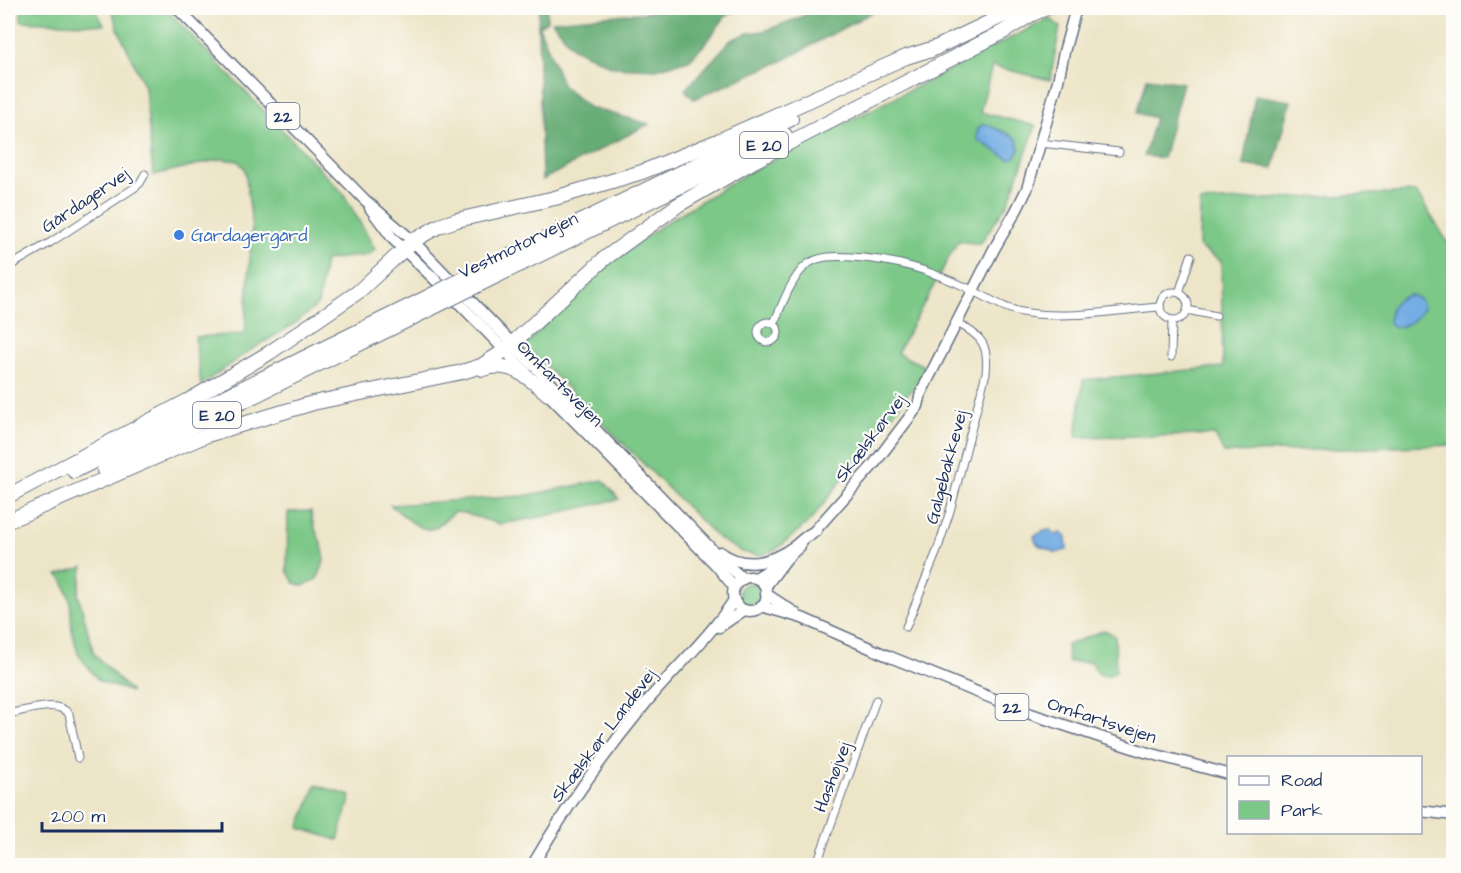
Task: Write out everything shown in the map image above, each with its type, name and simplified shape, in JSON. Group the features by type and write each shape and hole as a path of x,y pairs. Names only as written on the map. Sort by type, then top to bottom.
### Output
{"highway":[{"name":"Vestmotorvejen","path":"8,517 935,48 1024,11 1046,8"},
{"name":"Vestmotorvejen","path":"480,277 1024,11"},
{"path":"8,521 207,435 313,403 481,366 509,348 544,312 603,259 678,205 734,172 1003,32 1024,11"},
{"path":"8,496 193,398 269,353 358,292 409,246 439,226 555,198 651,169 906,57 935,48"},
{"name":"Vestmotorvejen","path":"8,503 423,306"},
{"path":"425,380 461,376 491,366 507,366 523,374 548,394"}],"main road":[{"name":"Omfartsvejen","path":"177,8 409,246 459,303 509,348 687,523 738,583"},
{"path":"957,323 1027,189 1058,80 1069,53 1076,8"},
{"name":"Omfartsvejen","path":"409,246 448,279 548,394 716,565 738,583"},
{"name":"Skælskørvej","path":"756,578 787,558 816,531 874,464 918,406 921,393 957,323"},
{"path":"687,523 728,558 747,563 772,560 816,531"},
{"name":"Skælskørvej","path":"766,590 787,558"},
{"path":"744,610 734,600 738,583 756,578"},
{"name":"22","path":"756,578 766,590"},
{"name":"Omfartsvejen","path":"766,590 802,618"},
{"path":"761,606 766,590"},
{"name":"Skælskør Landevej","path":"532,866 573,800 616,740 674,670 711,632 734,600"},
{"name":"Omfartsvejen","path":"761,606 802,618 1030,714 1145,752 1227,774"},
{"name":"22","path":"744,610 753,610 761,606"},
{"name":"Skælskør Landevej","path":"711,632 744,610"},
{"path":"1422,811 1454,815"}],"street":[{"path":"1040,143 1119,152"},
{"name":"Gårdagervej","path":"8,267 134,188 145,174"},
{"path":"1179,293 1191,256"},
{"path":"774,323 795,280 805,266 820,257 880,259 930,271 974,291 999,306 1027,313 1063,315 1160,307"},
{"path":"1172,292 1179,293 1186,299 1187,310 1182,318 1172,320 1164,315 1160,307 1161,300 1172,292"},
{"path":"1187,310 1216,316"},
{"path":"1171,357 1172,320"},
{"name":"Galgebakkevej","path":"906,627 950,512 986,373 987,359 979,336 957,323"},
{"name":"Hashøjvej","path":"816,866 876,700"},
{"path":"8,714 52,706 65,710 69,714 78,758"}],"green space":[{"path":"21,8 95,8 104,25 21,21"},
{"path":"111,8 165,8 343,193 375,249 368,255 325,260 318,304 296,323 249,351 201,385 195,337 245,334 252,226 245,169 238,161 221,159 153,175 145,87"},
{"path":"539,8 547,8 547,21 539,26 563,86 588,107 649,124 542,180 538,25"},
{"path":"690,8 776,8 769,10 739,9 725,17 705,44 689,60 656,69 613,67 573,48 552,21"},
{"path":"819,8 880,8 784,60 694,99 685,90 731,40 748,33 764,31"},
{"path":"1050,18 1060,27 1050,80 992,66 980,112 1036,126 1008,203 980,244 958,241 897,353 928,368 811,520 777,549 759,556 742,552 719,539 525,346 571,297 621,255 668,221 746,174"},
{"path":"1147,78 1183,83 1163,158 1144,156 1155,118 1137,113"},
{"path":"1255,95 1291,101 1273,169 1243,165"},
{"path":"1416,192 1453,251 1453,445 1224,453 1215,435 1076,437 1083,380 1223,367 1221,261 1199,247 1200,202"},
{"path":"603,480 619,499 499,524 455,512 437,526 426,529 416,525 390,505 524,496"},
{"path":"311,511 324,560 316,580 303,586 294,583 287,570 288,512"},
{"path":"83,567 78,594 94,654 131,692 99,681 78,654 72,631 70,600 63,580 57,575"},
{"path":"750,583 758,586 761,594 758,602 750,605 742,602 739,594 742,586"},
{"path":"1105,630 1115,636 1116,672 1104,675 1098,673 1092,662 1068,662 1067,645"},
{"path":"316,785 351,796 338,840 299,828"}],"water":[{"path":"985,124 1017,139 1019,150 1015,157 1009,159 978,140 978,130"},
{"path":"1409,295 1419,299 1423,308 1411,322 1395,327 1389,323 1391,308 1399,299"},
{"path":"1047,530 1057,536 1060,532 1066,537 1067,550 1056,553 1037,543 1034,536"}],"place":[{"name":"Gårdagergård","path":"179,235"}]}
